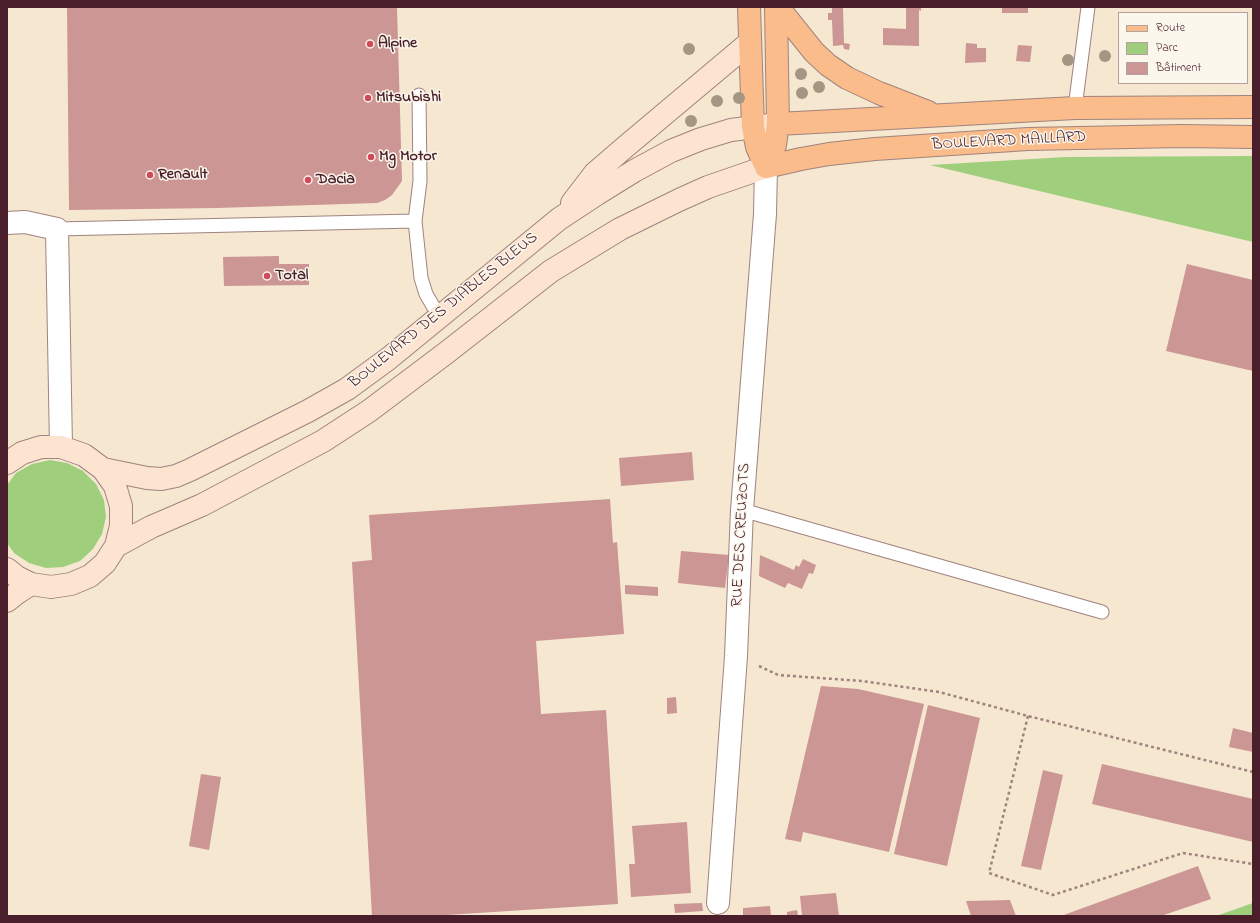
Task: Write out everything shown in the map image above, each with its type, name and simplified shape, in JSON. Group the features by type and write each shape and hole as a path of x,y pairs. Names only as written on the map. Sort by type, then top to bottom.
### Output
{"main road":[{"path":"749,7 749,44 753,126 757,147 766,167"},
{"path":"766,167 775,145 778,124 777,7"},
{"name":"BOULEVARD MAILLARD","path":"777,7 814,52 828,65 847,78 879,93 937,115"},
{"path":"558,219 595,174 749,44"},
{"name":"BOULEVARD MAILLARD","path":"778,124 1075,108 1253,107"},
{"name":"BOULEVARD DES DIABLES BLEUS","path":"104,470 147,478 161,479 176,476 308,411 347,389 388,359 558,219 628,175 671,151 701,139 731,130 778,124"},
{"name":"BOULEVARD MAILLARD","path":"766,167 829,154 874,149 1005,140 1182,136 1253,137"},
{"name":"BOULEVARD DES DIABLES BLEUS","path":"116,546 151,527 202,505 323,441 369,411 551,271 620,229 708,187 766,167"},
{"path":"7,463 22,453 41,448 61,447 84,455 104,470 115,486 121,506 122,526 116,546 105,563 90,576 71,584 51,587 31,584 17,577 7,569"},
{"path":"7,601 31,584"}],"street":[{"name":"RUE DES CREUZOTS","path":"718,903 736,656 742,510 765,214 766,167"},
{"path":"7,223 25,222 57,229 61,447"}],"lane":[{"path":"1075,108 1088,7"},
{"path":"419,95 420,181 415,221 421,278 426,294 441,316"},
{"path":"57,229 415,221"},
{"path":"742,510 1102,612"}],"path":[{"path":"736,656 778,675 862,681 939,692 1028,716 1253,772"},
{"path":"1028,716 989,873 1053,895 1183,853 1253,864"}],"green space":[{"path":"1253,156 1253,242 930,165 1066,157"},
{"path":"50,460 67,463 83,471 96,484 104,500 106,517 102,534 93,549 80,561 63,567 46,568 29,563 14,553 7,543 7,485 16,473 32,464"},
{"path":"1253,903 1253,916 1216,916"}],"building":[{"path":"67,7 397,7 402,181 392,195 377,203 217,208 69,210"},
{"path":"832,7 843,7 844,43 850,44 849,50 844,49 843,45 833,46 832,20 828,20 828,13 832,13"},
{"path":"906,7 921,7 921,11 919,10 919,46 883,45 883,28 906,29"},
{"path":"1002,7 1028,7 1028,13 1002,13"},
{"path":"966,43 977,44 977,48 986,48 986,62 965,63"},
{"path":"1018,45 1032,46 1030,62 1016,61"},
{"path":"279,256 279,264 309,264 309,285 224,286 223,257"},
{"path":"1187,264 1253,280 1253,371 1166,351"},
{"path":"692,452 694,480 621,486 619,458"},
{"path":"610,499 613,543 617,542 624,634 536,641 541,714 606,710 618,904 431,916 372,916 352,562 372,560 369,515"},
{"path":"681,551 729,555 725,588 678,583"},
{"path":"760,555 794,570 796,565 799,567 803,559 816,565 813,574 809,573 802,589 788,583 785,588 759,576"},
{"path":"625,585 658,587 658,596 625,594"},
{"path":"821,686 858,689 924,704 889,852 803,832 801,842 785,839"},
{"path":"676,697 677,713 667,714 667,698"},
{"path":"928,705 980,718 947,866 894,854"},
{"path":"1233,728 1253,733 1253,752 1229,747"},
{"path":"1102,764 1253,799 1253,842 1092,804"},
{"path":"1043,770 1063,775 1041,870 1021,866"},
{"path":"201,774 221,777 209,850 189,846"},
{"path":"687,822 691,893 631,897 629,864 635,864 632,826"},
{"path":"1198,866 1211,899 1161,916 1061,916"},
{"path":"836,893 839,916 802,916 800,896"},
{"path":"1010,900 1016,916 971,916 966,901"},
{"path":"702,903 703,911 675,913 674,904"},
{"path":"770,906 771,916 743,916 743,908"},
{"path":"797,910 798,916 787,916 787,912"}],"place":[{"name":"Alpine","path":"370,44"},
{"name":"Mitsubishi","path":"368,98"},
{"name":"Mg Motor","path":"371,157"},
{"name":"Renault","path":"150,175"},
{"name":"Dacia","path":"308,180"},
{"name":"Total","path":"267,276"}]}
